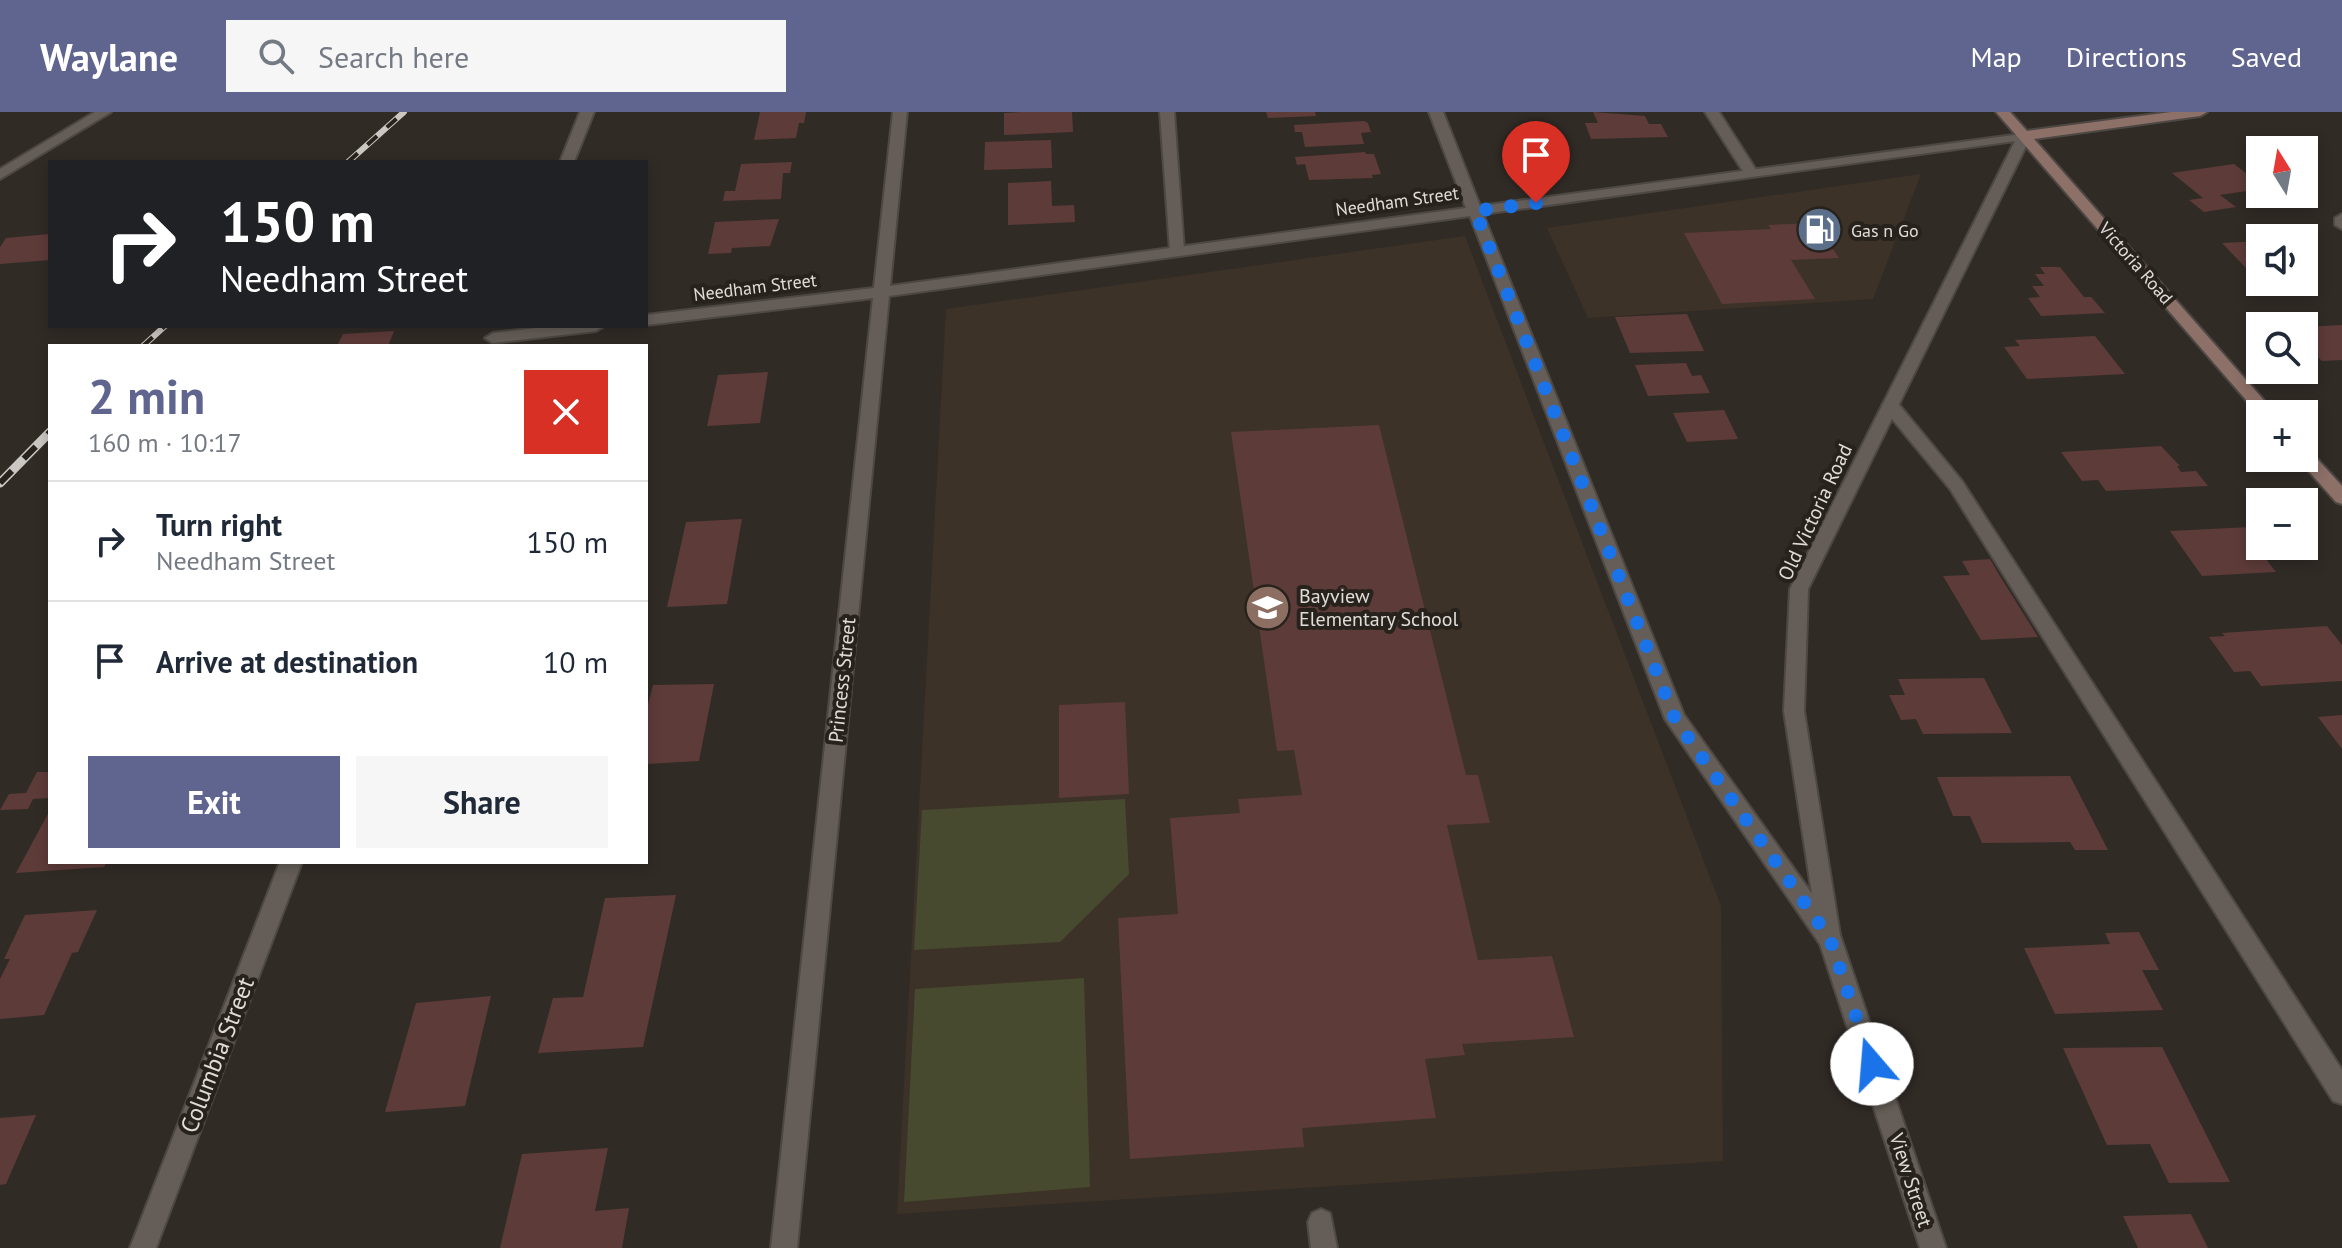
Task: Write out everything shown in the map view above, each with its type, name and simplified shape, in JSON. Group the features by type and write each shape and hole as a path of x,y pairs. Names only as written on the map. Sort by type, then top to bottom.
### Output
{"street":[{"path":"0,175 104,112"},
{"path":"568,160 587,112"},
{"name":"Princess Street","path":"784,1248 900,112"},
{"path":"1167,112 1177,251"},
{"name":"View Street","path":"1436,112 1675,719 1830,939 1933,1248"},
{"path":"1712,112 1751,173"},
{"name":"Victoria Road","path":"2003,112 2256,400"},
{"name":"Needham Street","path":"648,320 881,292 2200,112"},
{"name":"Old Victoria Road","path":"1830,939 1794,711 1799,589 2024,136"},
{"path":"2342,218 2342,225"},
{"path":"494,337 577,328"},
{"path":"1890,405 1956,485 2342,1092"},
{"path":"2318,471 2342,498"},
{"name":"Columbia Street","path":"143,1248 290,864"}],"shaded area":[{"path":"1921,174 1873,299 1588,318 1547,228"},
{"name":"Bayview Elementary School","path":"1465,236 1721,906 1723,1161 897,1214 946,309"}],"green space":[{"path":"1125,799 1129,874 1060,942 914,950 922,810"},
{"path":"1084,978 1090,1187 904,1202 915,989"}],"building":[{"path":"760,112 806,112 804,123 799,123 796,138 754,140"},
{"path":"1072,112 1073,132 1004,135 1004,113"},
{"path":"1266,112 1315,112 1316,116 1268,118"},
{"path":"1593,112 1645,116 1649,124 1661,124 1668,137 1591,139 1585,123 1598,123"},
{"path":"1364,121 1371,132 1361,133 1364,144 1305,147 1302,132 1295,132 1294,125"},
{"path":"1051,140 1052,168 984,170 985,142"},
{"path":"1374,154 1381,174 1372,175 1373,178 1309,180 1305,164 1297,165 1295,157"},
{"path":"792,162 790,173 783,173 781,199 723,201 725,191 735,191 741,164"},
{"path":"2234,164 2246,173 2246,191 2220,195 2236,207 2204,212 2189,200 2203,198 2172,173"},
{"path":"1051,181 1052,206 1074,205 1075,222 1008,225 1008,183"},
{"path":"779,219 770,246 732,248 731,253 708,254 715,222"},
{"path":"1816,223 1839,258 1791,260 1815,299 1722,304 1684,233 1771,229 1768,225"},
{"path":"48,234 48,260 0,264 0,247 6,238"},
{"path":"2246,242 2246,268 2222,243"},
{"path":"2040,267 2060,267 2084,297 2091,297 2105,313 2041,316 2028,298 2040,297 2032,286 2044,286 2035,274 2045,274"},
{"path":"1687,314 1704,351 1630,353 1615,317"},
{"path":"2342,325 2342,360 2322,361 2318,357 2318,326"},
{"path":"394,331 389,344 338,344 343,334"},
{"path":"2095,336 2125,374 2027,379 2004,347 2020,346 2015,340"},
{"path":"1686,363 1692,376 1701,375 1710,393 1648,396 1635,365"},
{"path":"768,372 760,423 707,426 718,375"},
{"path":"1724,410 1738,439 1687,442 1673,413"},
{"path":"1379,425 1466,775 1478,775 1490,823 1447,825 1478,960 1552,956 1574,1037 1462,1044 1465,1055 1425,1059 1436,1118 1302,1128 1304,1147 1130,1159 1118,918 1178,914 1170,818 1240,813 1238,799 1302,795 1294,750 1277,751 1231,432"},
{"path":"2161,446 2180,466 2177,466 2181,472 2196,471 2208,486 2106,491 2098,480 2082,481 2061,452"},
{"path":"742,519 727,604 667,607 686,522"},
{"path":"2246,527 2246,560 2266,560 2276,572 2202,576 2170,531"},
{"path":"1990,559 2038,637 1981,640 1943,576 1970,575 1962,561"},
{"path":"2327,626 2342,645 2342,681 2261,686 2250,671 2234,672 2209,637 2225,636 2222,633"},
{"path":"1984,678 2012,733 1923,734 1916,719 1901,720 1889,695 1905,695 1898,679"},
{"path":"714,684 699,761 648,764 648,704 653,685"},
{"path":"1125,702 1129,794 1059,798 1059,705"},
{"path":"2342,715 2342,749 2318,717"},
{"path":"37,772 48,772 48,798 33,799 28,809 0,810 9,794 26,793"},
{"path":"2070,776 2108,850 2075,850 2070,842 1982,843 1970,816 1953,816 1937,777"},
{"path":"48,814 48,864 106,864 104,867 16,873"},
{"path":"676,895 643,1047 538,1053 553,998 583,997 605,898"},
{"path":"97,910 78,952 72,953 44,1015 0,1019 0,979 10,959 4,959 25,915"},
{"path":"2139,932 2159,970 2142,970 2163,1010 2055,1014 2024,948 2110,944 2105,933"},
{"path":"491,996 465,1106 385,1112 416,1003"},
{"path":"2162,1047 2230,1182 2169,1183 2150,1144 2107,1145 2063,1048"},
{"path":"36,1115 6,1184 0,1185 0,1118"},
{"path":"608,1148 595,1211 629,1208 622,1248 500,1248 522,1154"},
{"path":"2191,1214 2208,1248 2138,1248 2123,1216"}],"railway":[{"path":"350,160 404,112"},
{"path":"145,344 163,328"},
{"path":"0,483 48,434"}],"place":[{"name":"Gas n Go","path":"1820,230"},
{"name":"Bayview Elementary School","path":"1268,607"}],"route":[{"path":"1536,203 1475,211 1675,719 1830,939 1872,1064"}]}
